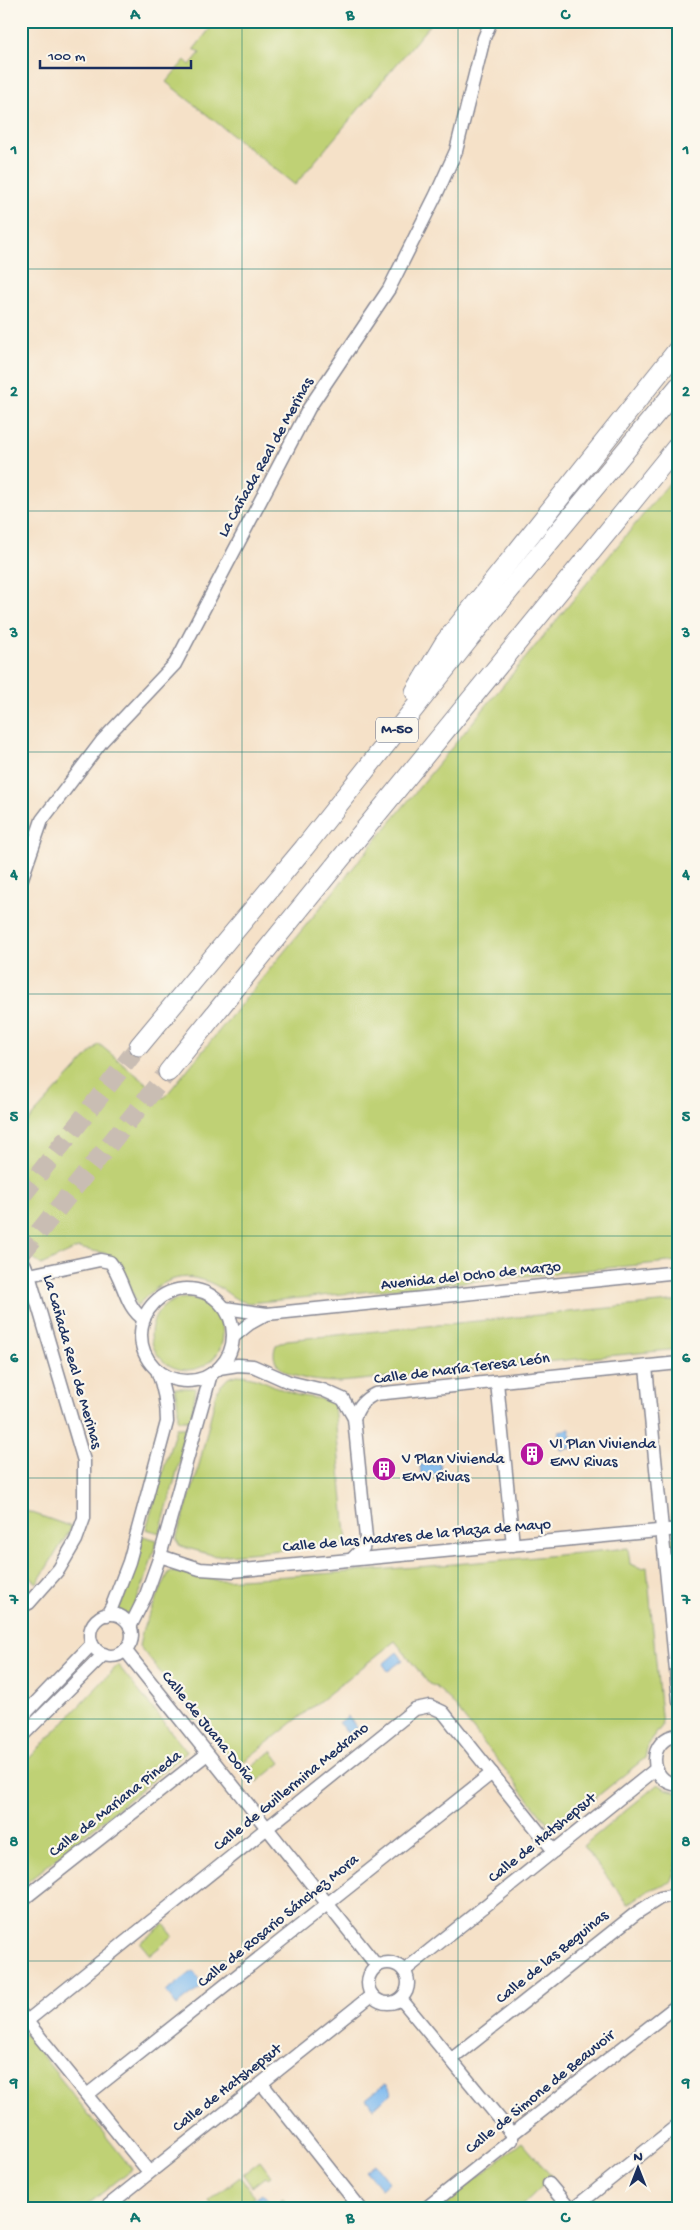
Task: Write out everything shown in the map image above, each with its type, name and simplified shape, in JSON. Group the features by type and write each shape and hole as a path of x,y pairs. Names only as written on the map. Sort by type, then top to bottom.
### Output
{"highway":[{"path":"370,765 445,642 679,348"},
{"name":"M-50","path":"139,1046 304,848 470,638 679,386"},
{"name":"M-50","path":"168,1072 333,866 679,444"}],"street":[{"name":"La Cañada Real de Merinas","path":"21,881 42,820 102,741 175,664 309,408 390,289 456,150 484,38 491,21"},
{"name":"La Cañada Real de Merinas","path":"21,1256 29,1275 84,1461 84,1518 76,1540 59,1569 28,1603 21,1607"},
{"path":"29,1275 100,1260 110,1262 116,1269 135,1314 144,1319"},
{"name":"Avenida del Ocho de Marzo","path":"224,1308 267,1314 679,1272"},
{"path":"130,1627 119,1616 107,1615 97,1620 93,1625 91,1631 92,1644 104,1654 115,1655 124,1650 131,1640 130,1627 146,1595 160,1556 215,1371 231,1351 233,1338 232,1324 224,1308 212,1296 203,1292 183,1289 163,1295 155,1302 144,1319 141,1333 142,1346 148,1359 157,1370 165,1375 183,1381 193,1381 215,1371 238,1366 253,1366 289,1382 337,1395 343,1399 354,1418 366,1538 363,1548 352,1559"},
{"name":"Avenida del Ocho de Marzo","path":"233,1338 249,1324 267,1314"},
{"name":"Calle de María Teresa León","path":"354,1418 358,1406 366,1398 375,1394 679,1363"},
{"path":"646,1367 662,1531 673,1589 679,1701"},
{"path":"107,1615 129,1562 167,1422 168,1405 157,1370"},
{"path":"497,1382 513,1545"},
{"name":"Calle de las Madres de la Plaza de Mayo","path":"160,1556 200,1569 216,1571 382,1558 679,1529"},
{"path":"366,1538 376,1554 382,1558"},
{"path":"21,1718 92,1644"},
{"name":"Calle de Juana Doña","path":"124,1650 377,1966"},
{"path":"21,1737 104,1654"},
{"name":"Calle de Guillermina Medrano","path":"24,2018 267,1828 415,1709 423,1706 437,1708 443,1712 554,1851"},
{"path":"679,1735 668,1738 657,1748 655,1755 656,1770 667,1782 679,1785"},
{"name":"Calle de Mariana Pineda","path":"21,1901 207,1754"},
{"name":"Calle de Hatshepsut","path":"404,1971 656,1770"},
{"name":"Calle de Rosario Sánchez Mora","path":"87,2095 492,1773"},
{"name":"Calle de las Beguinas","path":"452,2059 635,1914 660,1898 679,1894"},
{"path":"389,1963 400,1966 404,1971 408,1976 408,1988 401,1999 389,2003 372,1995 369,1989 369,1976 377,1966 389,1963"},
{"name":"Calle de Hatshepsut","path":"112,2206 149,2172 372,1995"},
{"path":"401,1999 512,2134"},
{"name":"Calle de Simone de Beauvoir","path":"425,2209 512,2140 512,2134 679,2004"},
{"path":"24,2018 149,2172"},
{"path":"262,2084 361,2209"},
{"path":"549,2184 571,2209 679,2124"}],"green space":[{"path":"216,21 433,21 295,185 166,82 185,60 190,65 200,53 194,49"},
{"path":"679,471 679,1261 249,1303 238,1300 215,1285 203,1280 181,1278 163,1284 137,1306 128,1280 117,1261 108,1254 78,1248 41,1265 30,1255 21,1239 21,1133 27,1122 99,1044 164,1098"},
{"path":"180,1298 194,1298 213,1308 223,1327 223,1341 213,1360 194,1370 180,1370 161,1360 151,1341 151,1327 161,1308"},
{"path":"679,1301 679,1349 340,1382 319,1381 295,1376 278,1365 274,1356 276,1345 287,1340"},
{"path":"237,1375 253,1377 297,1395 321,1399 334,1405 347,1544 216,1556 180,1546 177,1536 197,1474 217,1390 228,1378"},
{"path":"175,1388 196,1388 191,1420 178,1420"},
{"path":"176,1428 189,1428 160,1533 146,1529"},
{"path":"21,1509 72,1527 37,1583 21,1570"},
{"path":"143,1536 157,1540 146,1578 130,1616 118,1610 126,1593"},
{"path":"679,1536 678,1581 673,1577 670,1541 671,1538"},
{"path":"628,1548 630,1564 641,1568 647,1567 662,1726 648,1744 645,1758 554,1831 448,1698 435,1686 429,1684 395,1641 237,1767 139,1646 143,1628 169,1572 224,1580 527,1558"},
{"path":"118,1665 187,1752 21,1887 21,1767"},
{"path":"272,1751 281,1763 257,1782 248,1770"},
{"path":"658,1784 666,1789 679,1792 679,1857 671,1882 649,1890 628,1904 583,1846"},
{"path":"164,1924 173,1936 150,1955 140,1943"},
{"path":"21,2029 132,2169 82,2209 21,2209"},
{"path":"522,2142 552,2177 518,2209 438,2209"},
{"path":"260,2161 271,2176 268,2178 266,2176 252,2187 243,2174"},
{"path":"240,2177 255,2196 238,2209 215,2209 209,2201"},
{"path":"283,2199 290,2209 270,2209"}],"water":[{"path":"570,1429 572,1448 561,1450 559,1431"},
{"path":"440,1463 441,1473 421,1475 420,1465"},
{"path":"397,1652 403,1660 388,1671 383,1664"},
{"path":"348,1716 361,1733 353,1739 339,1723"},
{"path":"193,1971 204,1985 177,2006 166,1992"},
{"path":"385,2084 392,2093 373,2108 366,2099"},
{"path":"375,2164 389,2182 381,2189 366,2171"},
{"path":"21,2187 30,2209 21,2209"},
{"path":"262,2193 272,2204 266,2209 242,2209"}],"tunnel":[{"path":"21,1197 139,1046"},
{"path":"21,1254 168,1072"}],"railway":[{"path":"21,25 24,21"}],"place":[{"name":"VI Plan Vivienda EMV Rivas","path":"532,1454"},
{"name":"V Plan Vivienda EMV Rivas","path":"384,1469"}]}
